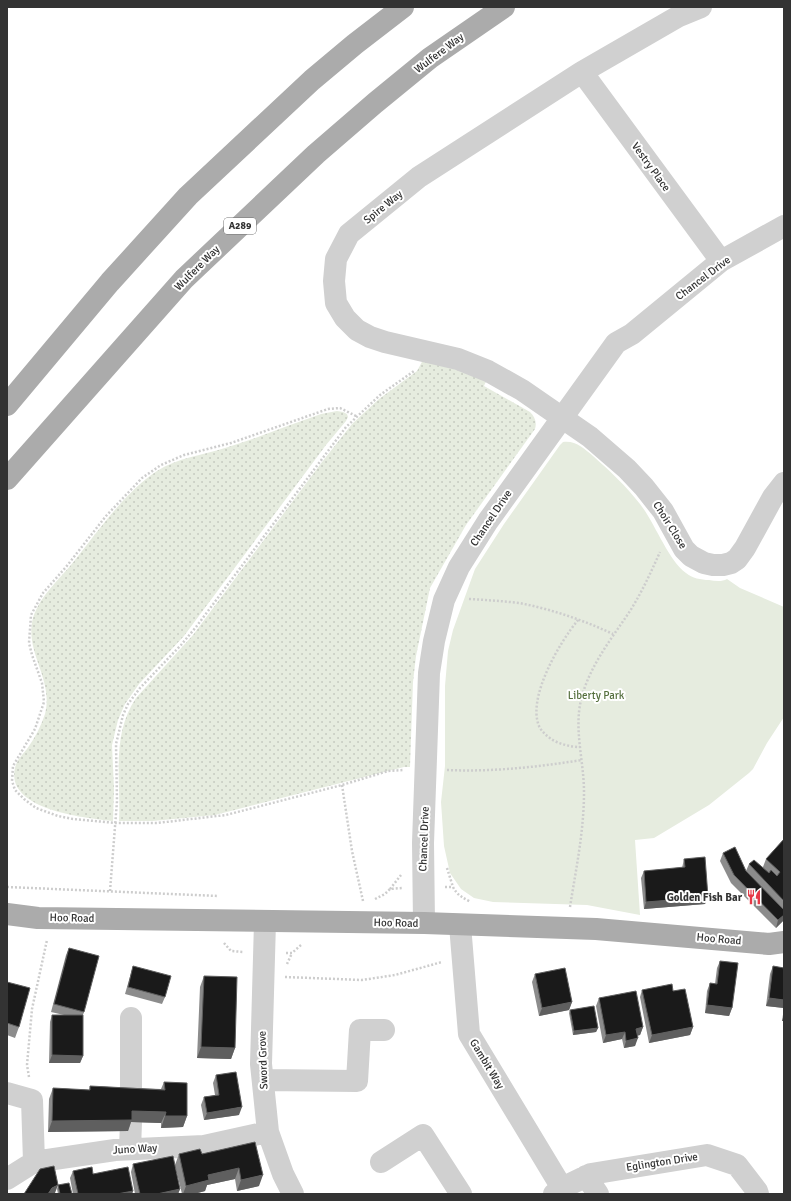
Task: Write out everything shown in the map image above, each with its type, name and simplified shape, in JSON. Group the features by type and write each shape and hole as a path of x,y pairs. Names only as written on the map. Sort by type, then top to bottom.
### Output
{"main road":[{"path":"7,405 110,282 188,196 312,80 403,7"},
{"name":"Wulfere Way","path":"7,478 184,279 316,154 375,103 430,58 504,7"},
{"name":"Hoo Road","path":"7,914 38,918 424,923 596,929 769,944 784,942"}],"street":[{"name":"Spire Way","path":"562,417 522,390 488,371 458,359 385,342 370,337 357,330 345,318 336,303 334,281 336,259 349,234 419,177 582,72 679,16 701,7"},
{"name":"Vestry Place","path":"582,72 721,261"},
{"name":"Chancel Drive","path":"424,923 423,888 426,770 431,659 436,632 447,591 459,567 488,521 616,343 632,334 721,261 784,226"},
{"name":"Choir Close","path":"562,417 590,437 636,478 656,501 676,536 688,553 700,562 718,566 731,563 737,559 746,548 773,497 784,483"},
{"name":"Sword Grove","path":"265,922 261,1064 268,1132 292,1194"},
{"name":"Gambit Way","path":"460,925 469,1034 558,1191"},
{"path":"131,1018 131,1099"},
{"path":"263,1080 357,1081 360,1030 384,1030"},
{"path":"7,1093 32,1100 34,1162"},
{"path":"130,1149 131,1122"},
{"name":"Juno Way","path":"7,1179 34,1162 115,1150 204,1146 268,1132"},
{"path":"381,1162 423,1135 461,1194"},
{"name":"Eglington Drive","path":"558,1191 592,1185 591,1174 707,1155 737,1165 758,1191 758,1194"}],"path":[{"path":"110,891 118,794 116,744 123,715 128,704 140,688 196,627 346,427 380,394 413,371 417,366 423,351"},
{"path":"356,416 340,408 328,409 231,443 184,456 158,466 142,478 116,505 37,601 30,617 29,640 32,655 42,684 44,702 40,718 33,734 12,766 11,778 13,787 17,793 34,806 50,813 73,819 116,823 158,823 226,815 342,785 388,771 497,771 530,768 582,760"},
{"path":"570,909 583,818 584,782 578,723 582,694 594,666 638,597 654,566 662,544 676,536"},
{"path":"447,591 468,599 512,602 537,607 578,620 613,634"},
{"path":"578,620 557,649 546,674 538,702 537,717 539,726 554,741 580,747"},
{"path":"342,785 352,852 365,902 359,902"},
{"path":"446,864 453,887"},
{"path":"7,886 219,896"},
{"path":"371,901 382,896 390,889 423,888"},
{"path":"32,1100 27,1065 32,1009 48,935"},
{"path":"264,976 362,980 395,975 451,960 450,949 462,949"}],"green space":[{"path":"423,360 449,367 486,381 484,386 530,412 536,424 535,429 466,525 430,588 416,656 413,682 410,767 404,767 215,815 153,821 119,821 120,742 128,712 136,698 193,635 352,424 379,399 417,371"},
{"path":"337,411 347,414 348,417 346,421 326,445 184,636 139,684 125,704 118,720 112,745 114,789 113,821 67,814 50,809 34,802 22,794 15,782 15,768 20,758 33,741 40,727 45,714 47,701 43,677 32,642 31,630 36,610 51,587 75,560 123,500 134,489 157,471 182,460 237,444 321,414"},
{"name":"Liberty Park","path":"563,442 572,442 590,453 635,497 646,512 673,559 688,575 703,580 723,581 727,579 740,588 784,607 784,717 767,743 753,769 749,773 709,805 654,838 635,840 640,915 587,905 493,902 474,898 461,889 450,873 444,846 441,802 445,766 445,686 448,651 453,630 475,569 504,524"}],"building":[{"path":"784,839 784,901 749,864 754,860 769,873 771,870 777,876 780,872 766,859"},
{"path":"735,847 746,871 784,910 784,915 778,920 734,875 723,853"},
{"path":"705,857 708,897 646,902 644,871 685,867 684,859"},
{"path":"69,948 99,956 84,1012 54,1004"},
{"path":"720,961 738,963 732,1008 707,1005 710,983 717,984"},
{"path":"133,966 171,976 165,997 128,987"},
{"path":"773,966 784,968 784,1000 769,998"},
{"path":"565,968 572,1002 542,1008 535,974"},
{"path":"204,976 237,977 235,1048 201,1047"},
{"path":"7,982 30,988 19,1027 7,1023"},
{"path":"672,984 673,991 685,989 693,1027 652,1035 642,990"},
{"path":"636,991 643,1027 636,1029 638,1038 626,1041 625,1032 606,1035 599,998"},
{"path":"594,1006 598,1028 574,1031 570,1010"},
{"path":"52,1015 83,1015 83,1056 52,1055"},
{"path":"236,1072 242,1107 207,1113 204,1097 219,1095 216,1075"},
{"path":"164,1082 187,1083 187,1116 165,1116 166,1112 132,1111 132,1120 52,1121 53,1088 90,1090 90,1086 165,1090"},
{"path":"255,1142 263,1175 241,1180 239,1168 208,1175 209,1180 186,1186 179,1154 200,1149 202,1154"},
{"path":"173,1156 180,1189 157,1194 140,1194 133,1164"},
{"path":"54,1166 58,1185 52,1188 48,1194 24,1194 40,1169"},
{"path":"92,1167 93,1174 128,1167 133,1191 117,1194 78,1194 73,1171"},
{"path":"69,1183 72,1194 60,1194 58,1185"}],"place":[{"name":"Golden Fish Bar","path":"754,897"}]}
